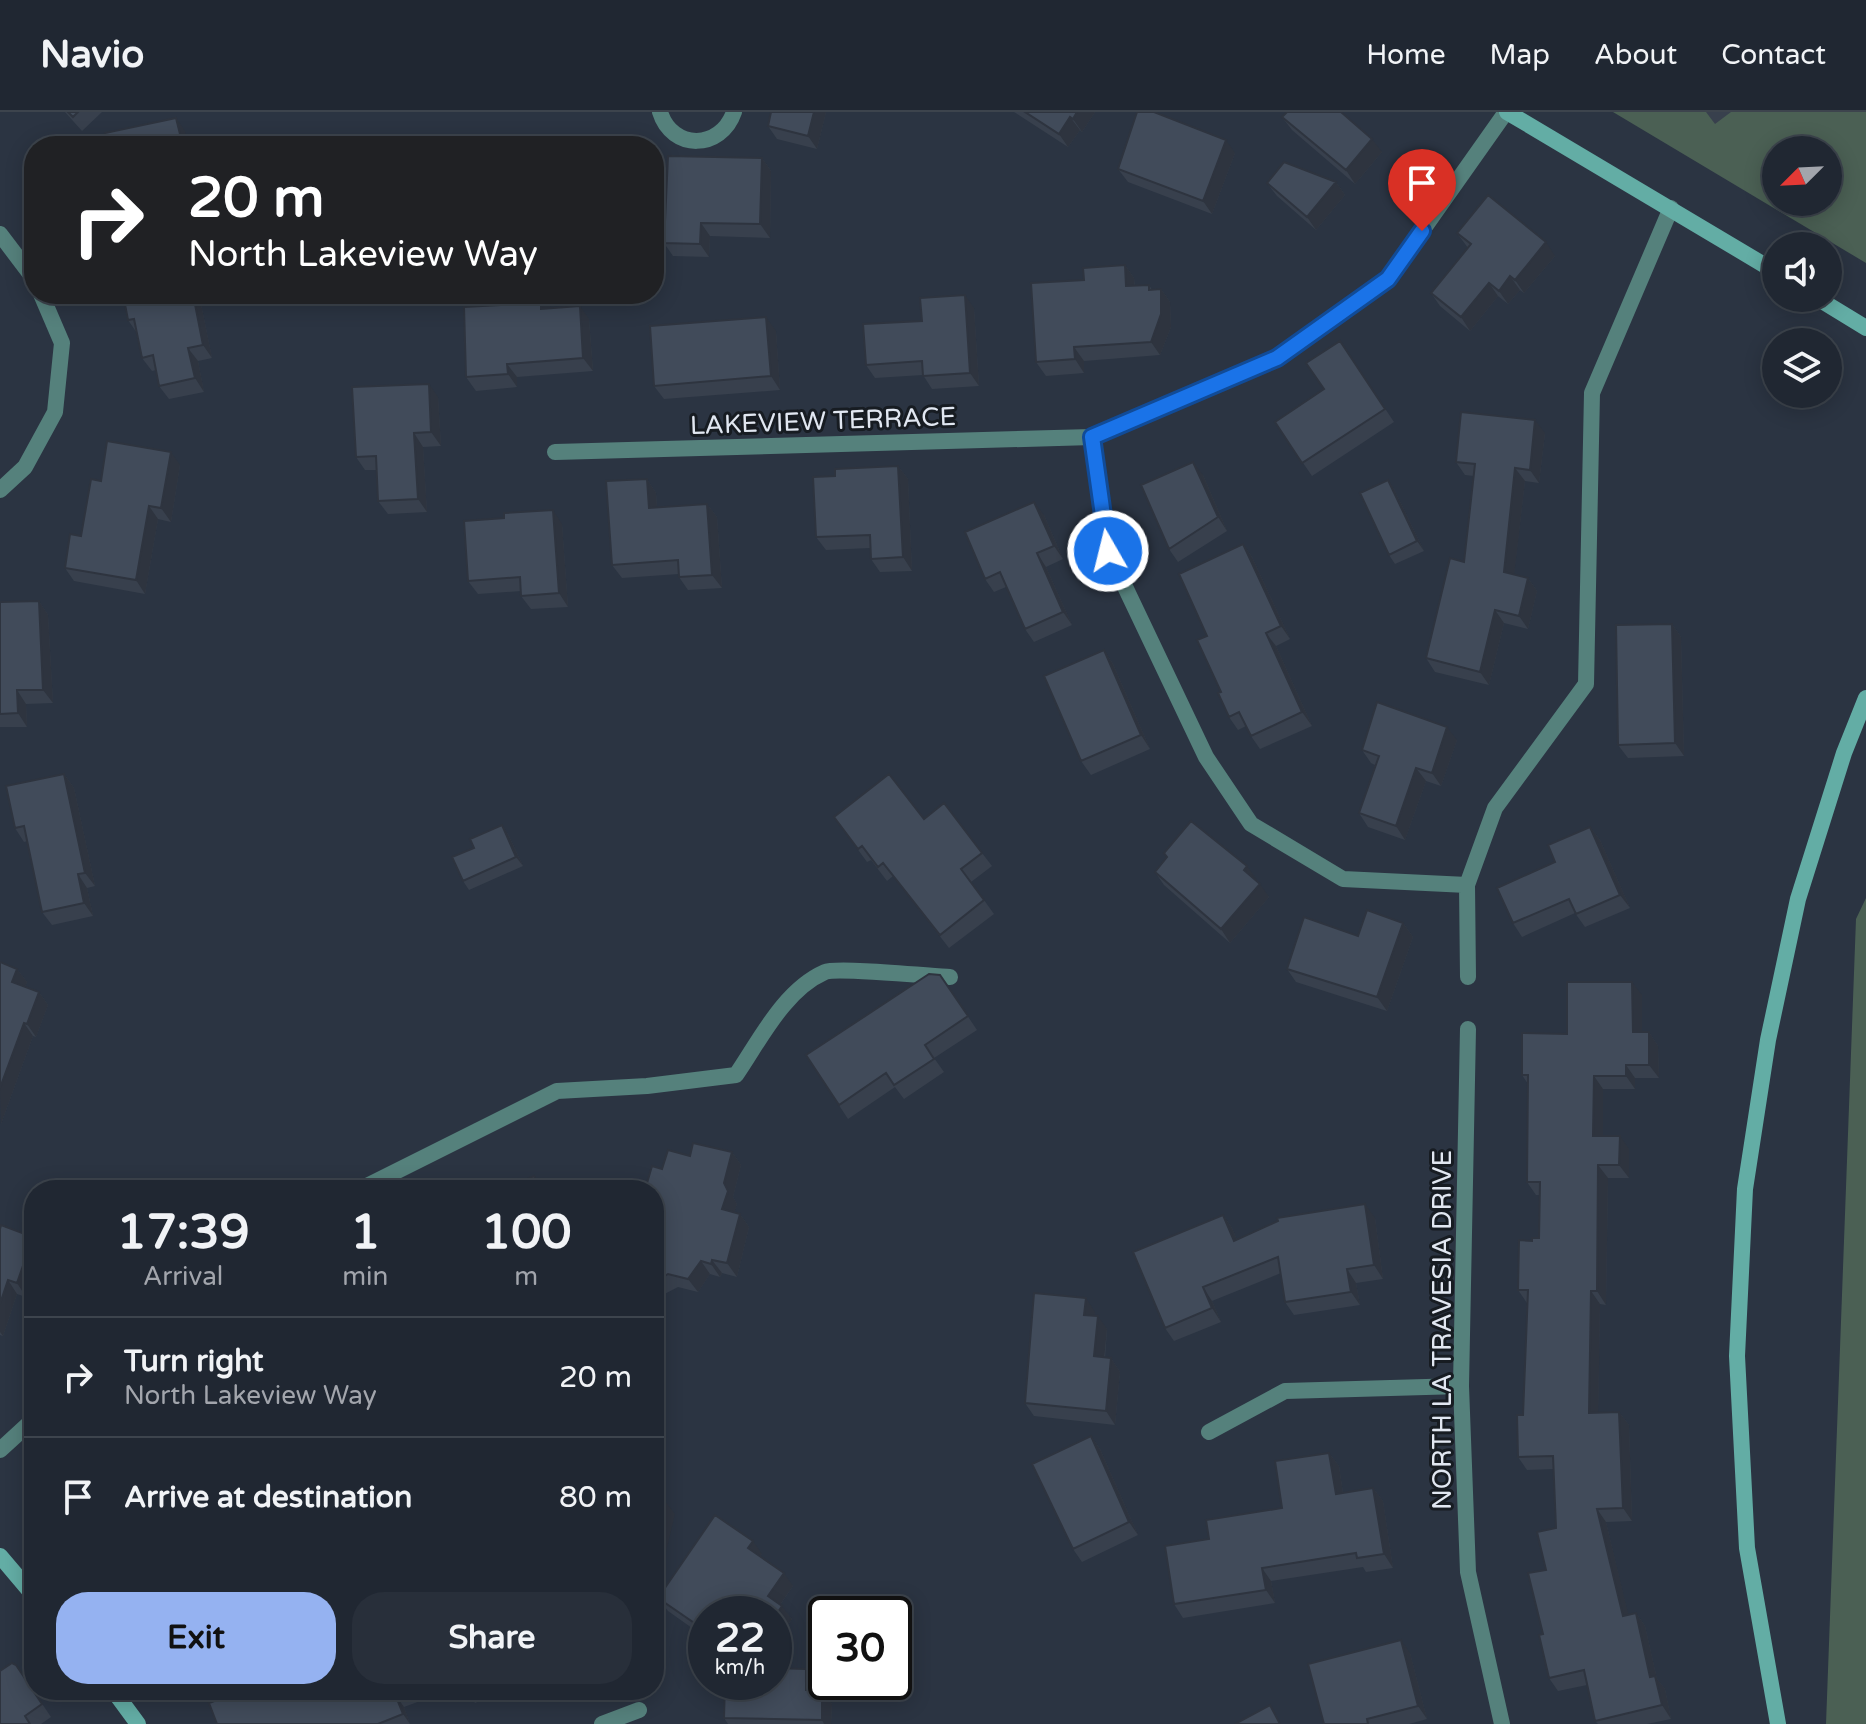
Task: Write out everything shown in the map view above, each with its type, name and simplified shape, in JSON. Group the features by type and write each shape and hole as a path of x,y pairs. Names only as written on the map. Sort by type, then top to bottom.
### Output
{"main road":[{"path":"1507,112 1762,263"},
{"path":"1840,312 1866,328"},
{"path":"1778,1724 1746,1532 1737,1356 1745,1189 1768,1040 1798,899 1844,753 1866,698"},
{"path":"0,1556 24,1584"},
{"path":"120,1700 138,1724"}],"street":[{"path":"660,112 666,126 675,134 697,142 719,135 734,112"},
{"path":"1467,885 1343,879 1251,824 1206,757 1108,551 1092,437 1277,358 1388,279 1507,112"},
{"path":"1468,977 1467,885 1495,808 1586,684 1592,393 1671,208"},
{"path":"0,234 24,266"},
{"path":"0,490 25,467 55,412 62,343 45,304"},
{"name":"LAKEVIEW TERRACE","path":"555,452 1092,437"},
{"path":"379,1180 557,1091 647,1086 736,1075 775,1018 800,989 827,970 950,977"},
{"name":"NORTH LA TRAVESIA DRIVE","path":"1468,1029 1461,1386 1468,1572 1502,1724"},
{"path":"1209,1432 1285,1391 1461,1386"},
{"path":"0,1450 24,1428"},
{"path":"602,1724 639,1710"}],"green space":[{"path":"1613,112 1866,112 1866,263 1842,249 1842,232 1814,232 1787,216 1842,216 1842,136 1762,136 1762,201"},
{"path":"1866,898 1866,1724 1826,1724 1856,919"}],"building":[{"path":"771,112 814,112 808,136 768,126"},
{"path":"1025,112 1077,112 1059,134"},
{"path":"1137,112 1154,112 1226,140 1203,201 1118,169"},
{"path":"1287,112 1341,112 1372,139 1346,170 1282,117"},
{"path":"176,118 180,136 106,136 105,133"},
{"path":"668,156 762,158 760,224 701,223 700,244 664,243"},
{"path":"1284,162 1336,182 1307,217 1267,183"},
{"path":"1488,195 1546,242 1515,280 1510,276 1499,291 1489,283 1461,317 1431,293 1471,244 1457,233"},
{"path":"1125,265 1126,286 1149,285 1149,290 1161,289 1161,314 1151,342 1074,347 1075,359 1036,362 1031,283 1084,280 1083,268"},
{"path":"965,295 970,373 923,376 922,361 866,365 863,324 922,321 920,298"},
{"path":"125,304 195,304 203,345 188,348 195,378 159,386 153,355 142,358 134,319 128,320"},
{"path":"541,304 541,309 580,306 583,358 507,364 508,374 466,377 464,307"},
{"path":"766,317 771,376 654,386 650,326"},
{"path":"1340,341 1385,409 1302,463 1275,422 1324,389 1306,363"},
{"path":"429,384 431,432 414,433 418,499 378,501 376,456 356,457 352,387"},
{"path":"1461,412 1535,420 1530,470 1515,468 1504,572 1528,578 1519,616 1495,610 1480,672 1426,658 1450,558 1464,562 1475,464 1456,462"},
{"path":"107,441 171,452 161,508 149,506 136,580 65,568 70,534 81,536 91,479 101,481"},
{"path":"1193,462 1218,517 1169,549 1141,485"},
{"path":"898,466 903,557 871,559 870,535 816,537 813,477 835,476 835,469"},
{"path":"647,479 649,508 707,504 712,575 679,577 678,560 612,565 606,481"},
{"path":"1388,480 1417,541 1389,555 1360,493"},
{"path":"1034,502 1054,546 1037,553 1063,612 1025,629 1000,572 985,579 965,532"},
{"path":"553,510 559,593 521,596 520,577 468,581 464,521 504,518 504,513"},
{"path":"1243,544 1281,626 1266,633 1302,712 1251,736 1239,712 1229,717 1218,693 1221,692 1197,640 1207,636 1179,574"},
{"path":"39,601 43,690 17,690 18,713 0,714 0,602"},
{"path":"1672,624 1675,743 1618,745 1616,625"},
{"path":"1104,650 1141,735 1081,761 1044,676"},
{"path":"1377,702 1447,727 1432,773 1416,768 1396,826 1359,813 1379,756 1362,750"},
{"path":"64,774 85,873 78,874 84,903 42,912 24,826 15,828 6,786"},
{"path":"889,774 924,819 944,803 982,853 961,869 984,900 940,935 883,863 878,867 862,846 858,849 834,817"},
{"path":"1191,821 1247,866 1244,870 1260,884 1221,929 1155,872 1167,857 1164,853"},
{"path":"502,825 516,857 463,881 452,857 474,848 470,839"},
{"path":"1590,827 1620,895 1576,914 1569,899 1513,923 1497,888 1555,862 1548,845"},
{"path":"1367,910 1403,923 1377,997 1287,969 1304,917 1358,936"},
{"path":"0,962 17,969 12,982 39,992 0,1088"},
{"path":"929,974 940,975 968,1016 925,1045 934,1059 894,1085 886,1073 839,1105 806,1055"},
{"path":"1567,982 1632,982 1633,1032 1649,1032 1649,1065 1626,1065 1626,1076 1594,1076 1593,1136 1620,1136 1619,1165 1598,1165 1597,1291 1591,1291 1589,1413 1619,1412 1623,1508 1597,1509 1623,1616 1636,1613 1650,1677 1655,1676 1662,1705 1595,1721 1584,1670 1549,1678 1539,1635 1543,1634 1528,1573 1546,1570 1537,1532 1556,1528 1553,1456 1518,1457 1517,1415 1523,1415 1528,1290 1518,1290 1519,1240 1539,1238 1540,1182 1527,1182 1528,1075 1522,1075 1522,1033 1567,1034"},
{"path":"693,1143 732,1152 724,1183 728,1191 722,1209 740,1214 727,1263 701,1261 688,1279 668,1274 664,1276 664,1180 648,1180 652,1166 662,1169 668,1150 690,1156"},
{"path":"1365,1204 1374,1265 1347,1269 1351,1292 1285,1302 1278,1257 1203,1287 1212,1308 1165,1328 1133,1252 1223,1215 1234,1241 1278,1221 1277,1218"},
{"path":"1,1225 24,1234 24,1263 17,1283 8,1280 0,1304"},
{"path":"1034,1293 1086,1298 1084,1315 1098,1316 1094,1356 1111,1358 1106,1411 1025,1403"},
{"path":"1091,1436 1129,1522 1073,1549 1032,1464"},
{"path":"1329,1453 1336,1494 1373,1488 1384,1554 1357,1558 1356,1553 1262,1568 1266,1590 1174,1604 1165,1546 1209,1539 1206,1520 1282,1508 1275,1461"},
{"path":"715,1515 753,1541 748,1548 784,1573 768,1596 688,1596 688,1619 664,1602 664,1589"},
{"path":"1401,1640 1418,1706 1367,1719 1368,1724 1324,1724 1308,1664"},
{"path":"12,1663 16,1665 24,1677 24,1700 39,1700 42,1704 25,1716 30,1724 0,1724 0,1671"},
{"path":"792,1669 806,1669 808,1700 822,1700 822,1720 724,1718 724,1700 792,1700"},
{"path":"217,1700 397,1700 403,1714 378,1724 217,1724 209,1703"},
{"path":"1270,1705 1280,1724 1235,1724"}],"route":[{"path":"1108,551 1092,437 1277,358 1388,279 1422,231"}]}
